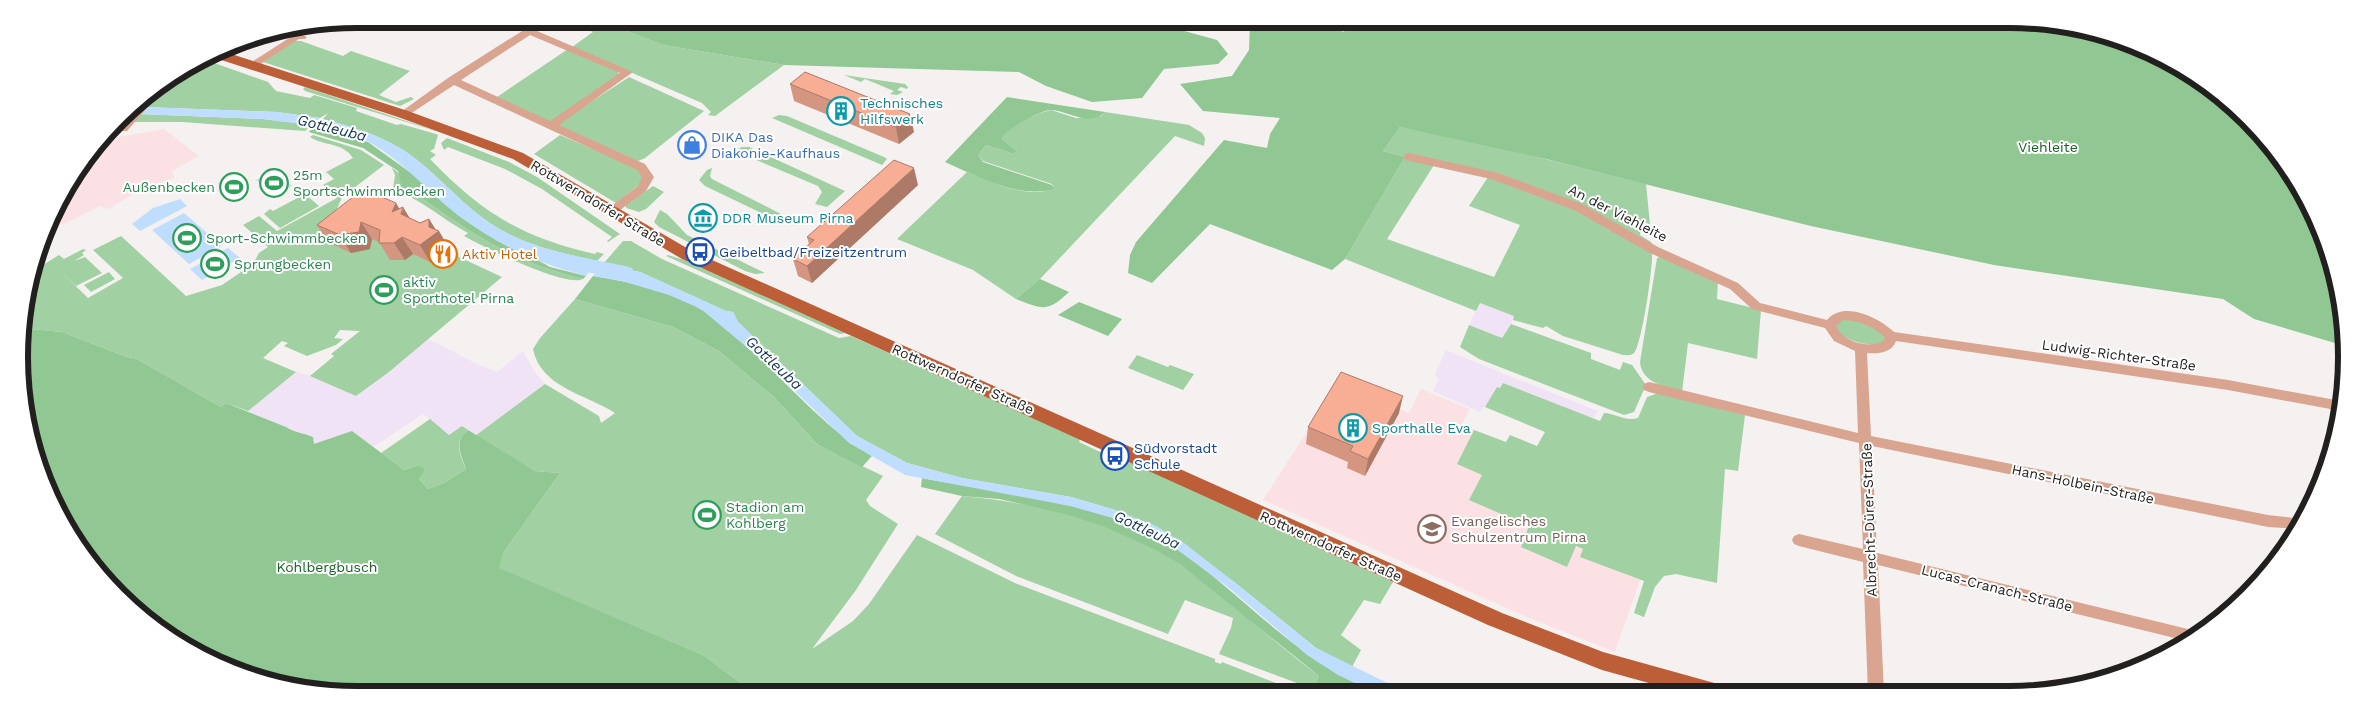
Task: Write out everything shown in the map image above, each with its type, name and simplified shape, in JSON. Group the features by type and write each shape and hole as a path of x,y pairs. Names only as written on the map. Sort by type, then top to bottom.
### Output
{"main road":[{"name":"Rottwerndorfer Straße","path":"224,56 403,114 518,156 688,256 1504,623 1602,661 1693,686"}],"street":[{"path":"403,114 534,28"},
{"path":"529,31 628,72 550,126"},
{"path":"252,65 297,36 302,37"},
{"path":"452,80 641,167 648,177 642,188 612,210"},
{"path":"126,125 137,111"},
{"name":"An der Viehleite","path":"1410,157 1494,176 1578,207 1654,250 1729,283 1756,306 1830,325"},
{"path":"1843,316 1860,317 1877,324 1891,336 1889,344 1885,347 1861,348 1834,334 1830,325 1836,318 1843,316"},
{"name":"Ludwig-Richter-Straße","path":"1891,336 2228,385 2334,405"},
{"name":"Albrecht-Dürer-Straße","path":"1861,348 1876,686"},
{"path":"1649,387 1866,439"},
{"name":"Hans-Holbein-Straße","path":"1866,439 2268,521 2292,523"},
{"name":"Lucas-Cranach-Straße","path":"1799,540 2186,634"}],"shaded area":[{"path":"164,129 199,156 172,171 175,178 141,189 109,209 100,206 62,225 57,221 61,211 83,174 97,155 103,152 101,150 108,142 119,137"},
{"path":"1480,303 1515,316 1502,338 1469,325"},
{"path":"428,339 497,372 523,351 534,371 545,384 475,436 462,426 449,435 423,414 373,447 352,432 314,444 313,437 309,435 295,433 248,411 296,372 311,376 356,396 389,372"},
{"path":"1446,350 1598,411 1594,419 1503,383 1480,412 1433,391 1439,380 1435,374"},
{"name":"Evangelisches Schulzentrum Pirna","path":"1337,385 1409,413 1421,389 1470,409 1461,425 1499,440 1470,500 1583,549 1580,556 1640,580 1615,652 1529,618 1263,500"}],"green space":[{"path":"584,28 619,28 663,45 784,65 715,116 708,115 711,112 702,103 572,47 593,32"},
{"path":"619,28 1174,28 1217,40 1228,54 1218,64 1164,69 1142,98 1092,102 1046,86 1019,72 784,65 663,45"},
{"name":"Viehleite","path":"1250,28 2030,28 2051,30 2093,39 2154,61 2191,83 2225,109 2269,156 2304,211 2320,251 2335,314 2337,344 2254,319 2223,299 1994,265 1811,226 1546,159 1400,127 1383,151 1405,157 1345,259 1332,270 1210,224 1152,283 1128,273 1130,255 1136,242 1224,140 1267,148 1270,134 1280,118 1203,111 1180,84 1232,76 1249,50"},
{"path":"295,41 301,41 343,56 351,51 410,71 379,95 396,102 411,97 414,99 400,106 263,62"},
{"path":"568,49 617,70 620,76 552,123 497,97"},
{"path":"209,62 214,63 268,82 276,91 310,98 314,95 357,108 356,111 397,125 401,124 436,134 438,135 434,149 430,151 436,155 430,159 449,178 485,208 524,231 546,240 595,254 597,252 604,254 597,261 545,248 508,234 483,218 423,165 398,147 371,134 323,119 328,113 320,118 277,112 146,107 154,98 164,92 162,92 192,72"},
{"path":"844,75 905,84 908,87 907,89 901,87 897,90 903,92 897,95 890,94 894,91 865,79 861,82"},
{"path":"629,77 704,111 645,158 638,161 556,125"},
{"path":"305,87 439,132 305,91 303,89"},
{"path":"1007,97 1105,112 1099,117 1085,118 1057,111 1045,111 1009,130 1002,139 1017,151 1014,154 986,145 978,155 983,162 1052,185 1055,189 1027,191 1012,189 985,180 945,162"},
{"path":"1051,110 1076,118 1101,116 1105,112 1189,125 1202,133 1205,138 1204,146 1175,136 1040,279 1016,299 973,270 897,239 967,172 999,185 1021,191 1032,192 1055,189 1052,184 983,161 978,155 986,145 1014,154 1017,151 1002,139 1005,134 1023,121"},
{"path":"139,114 263,119 312,125 305,131 182,122 133,122"},
{"path":"779,115 787,116 887,159 882,165 772,118"},
{"path":"314,126 368,142 411,173 461,217 550,267 586,276 583,279 552,270 498,247 470,231 420,197 402,188 398,171 363,148 309,132"},
{"path":"1400,127 1472,141 1646,184 1650,224 1642,222 1640,235 1651,242 1652,245 1584,208 1542,190 1484,173 1406,155 1406,157 1434,165 1387,239 1494,277 1520,225 1469,206 1488,177 1577,209 1628,236 1652,253 1649,288 1640,336 1634,353 1623,355 1563,336 1546,326 1543,328 1513,320 1514,316 1480,303 1476,311 1345,259 1405,157 1383,151"},
{"path":"313,135 361,150 384,165 342,197 324,240 375,205 458,252 459,257 502,277 389,372 356,396 310,376 334,356 331,354 360,331 340,330 334,338 343,339 336,345 307,356 284,346 288,343 282,341 263,358 296,372 248,411 226,403 221,407 137,359 124,356 62,332 29,329 34,293 42,263 43,265 59,255 64,259 83,249 86,250 82,253 84,255 74,261 85,257 102,273 76,286 56,267 88,298 123,278 93,250 121,236 186,296 222,285 253,264 259,253 268,247 243,225 259,216 277,231 337,198 323,185 334,179 326,172 353,158 344,149 310,137"},
{"path":"560,135 638,169 643,178 639,185 616,203 534,154"},
{"path":"447,138 509,162 537,177 620,234 608,242 612,237 542,189 505,169 448,147 444,150 441,143"},
{"path":"742,147 749,147 845,191 827,207 815,204 822,192 818,186 742,154 726,155"},
{"path":"392,168 400,176 402,188 420,197 484,240 538,265 583,279 560,278 543,272 506,257 464,236 468,233 413,198 393,189 395,175"},
{"path":"712,168 710,176 712,179 783,215 776,220 705,186 699,180 707,170"},
{"path":"653,186 664,192 646,209 639,212 626,208 626,205"},
{"path":"305,194 319,206 280,228 264,214 270,209 273,211"},
{"path":"660,210 667,214 687,235 765,273 755,274 745,271 659,227 654,222"},
{"path":"623,241 631,241 662,259 839,338 851,336 1080,439 1079,442 1115,459 1118,456 1393,582 1380,604 1364,600 1341,635 1361,650 1352,667 1316,648 1233,581 1115,510 1071,497 962,478 907,463 857,436 738,322 733,312 726,311 640,272 603,264"},
{"path":"666,256 684,260 846,333 840,334"},
{"path":"1660,257 1718,280 1717,299 1761,310 1757,359 1688,343 1682,392 1655,383 1645,375 1641,369 1640,362 1657,258"},
{"path":"109,272 115,279 91,292 84,285"},
{"path":"593,276 664,292 702,310 746,345 827,423 849,441 872,456 862,467 817,444 774,397 719,351 673,327 575,299"},
{"path":"1040,279 1069,292 1055,303 1044,307 1038,307 1016,299"},
{"path":"575,299 673,327 719,351 774,397 817,444 883,476 866,500 870,506 898,524 856,590 812,649 853,621 869,604 917,535 1015,583 1215,659 1215,662 1221,664 1222,662 1284,686 745,686 703,655 498,568 503,553 560,473 535,471 475,436 545,384 599,416 601,423 615,413 566,388 545,373 533,349 540,338"},
{"path":"1079,302 1122,319 1108,336 1058,315"},
{"path":"1839,320 1860,320 1887,335 1883,345 1851,340 1834,330 1836,322"},
{"path":"1511,324 1591,353 1591,359 1620,370 1623,362 1632,365 1646,385 1634,412 1624,415 1479,359 1460,347 1469,325 1502,338"},
{"name":"Kohlbergbusch","path":"29,329 62,332 124,356 137,359 221,407 226,403 293,431 313,437 314,444 352,431 404,470 419,465 425,469 419,479 428,489 444,483 466,469 459,444 463,435 468,430 535,471 560,473 503,553 499,568 703,655 745,686 335,686 314,684 272,675 211,653 156,618 124,590 96,558 61,503 45,463 30,400 28,379"},
{"path":"1137,355 1168,367 1170,365 1194,374 1183,390 1128,368"},
{"path":"1503,383 1600,421 1604,413 1628,419 1638,418 1647,397 1658,393 1745,415 1738,471 1725,469 1717,583 1676,574 1664,576 1655,587 1644,617 1634,613 1644,581 1580,557 1583,549 1576,546 1567,567 1521,547 1529,526 1469,500 1482,475 1457,464 1474,430 1506,442 1510,435 1537,446 1545,432 1485,407 1497,387 1500,388"},
{"path":"430,419 449,435 462,426 468,430 463,435 459,444 466,469 444,483 428,489 419,479 424,469 419,465 404,470 381,453"},
{"path":"922,478 1044,499 1104,514 1133,525 1160,538 1192,559 1290,641 1339,674 1362,686 1335,686 1328,683 1326,686 1314,686 1319,676 1180,564 1154,549 1103,526 1065,514 999,499 962,496 921,487"},
{"path":"962,496 1047,509 1103,525 1156,549 1180,564 1319,676 1314,686 1305,686 1219,654 1231,628 1233,618 1185,600 1168,634 1016,576 935,534"}],"water":[{"path":"146,107 277,112 320,118 312,125 262,119 139,114"},
{"path":"323,119 371,134 398,147 423,165 483,218 508,234 545,248 597,261 586,276 537,260 507,246 451,210 382,150 356,137 314,126"},
{"name":"25m Sportschwimmbecken","path":"273,171 292,186 275,195 256,180"},
{"name":"Außenbecken","path":"230,176 235,183 243,183 245,188 250,188 235,197 218,183"},
{"path":"180,199 187,206 140,231 132,224 153,208"},
{"name":"Sport-Schwimmbecken","path":"184,213 222,246 189,264 152,230"},
{"name":"Sprungbecken","path":"228,248 240,258 202,280 190,269"},
{"path":"603,264 640,272 726,311 733,312 738,322 857,436 907,463 962,478 1071,497 1115,510 1156,526 1184,543 1316,648 1394,686 1361,686 1338,675 1307,655 1229,588 1158,537 1116,519 1070,506 905,475 849,443 762,360 701,309 669,295 622,281 593,276"}],"building":[{"path":"805,72 910,114 896,127 790,84"},
{"path":"894,160 914,168 807,266 793,259 814,240 807,237"},
{"path":"363,189 396,203 392,212 403,207 401,214 420,223 429,219 429,227 439,231 420,245 402,237 394,243 379,243 380,230 361,222 359,232 340,235 317,225"},
{"name":"Sporthalle Eva","path":"1341,372 1403,396 1368,459 1350,451 1353,446 1308,427"}],"waterway":[{"name":"Gottleuba","path":"565,261 625,273"}],"place":[{"name":"Technisches Hilfswerk","path":"841,111"},
{"name":"DIKA Das Diakonie-Kaufhaus","path":"692,145"},
{"name":"25m Sportschwimmbecken","path":"274,183"},
{"name":"Außenbecken","path":"234,187"},
{"name":"DDR Museum Pirna","path":"703,218"},
{"name":"Sport-Schwimmbecken","path":"187,238"},
{"name":"Geibeltbad/Freizeitzentrum","path":"700,252"},
{"name":"Aktiv Hotel","path":"443,254"},
{"name":"Sprungbecken","path":"215,264"},
{"name":"aktiv Sporthotel Pirna","path":"384,290"},
{"name":"Sporthalle Eva","path":"1353,428"},
{"name":"Südvorstadt Schule","path":"1115,456"},
{"name":"Stadion am Kohlberg","path":"707,515"},
{"name":"Evangelisches Schulzentrum Pirna","path":"1432,529"}]}
